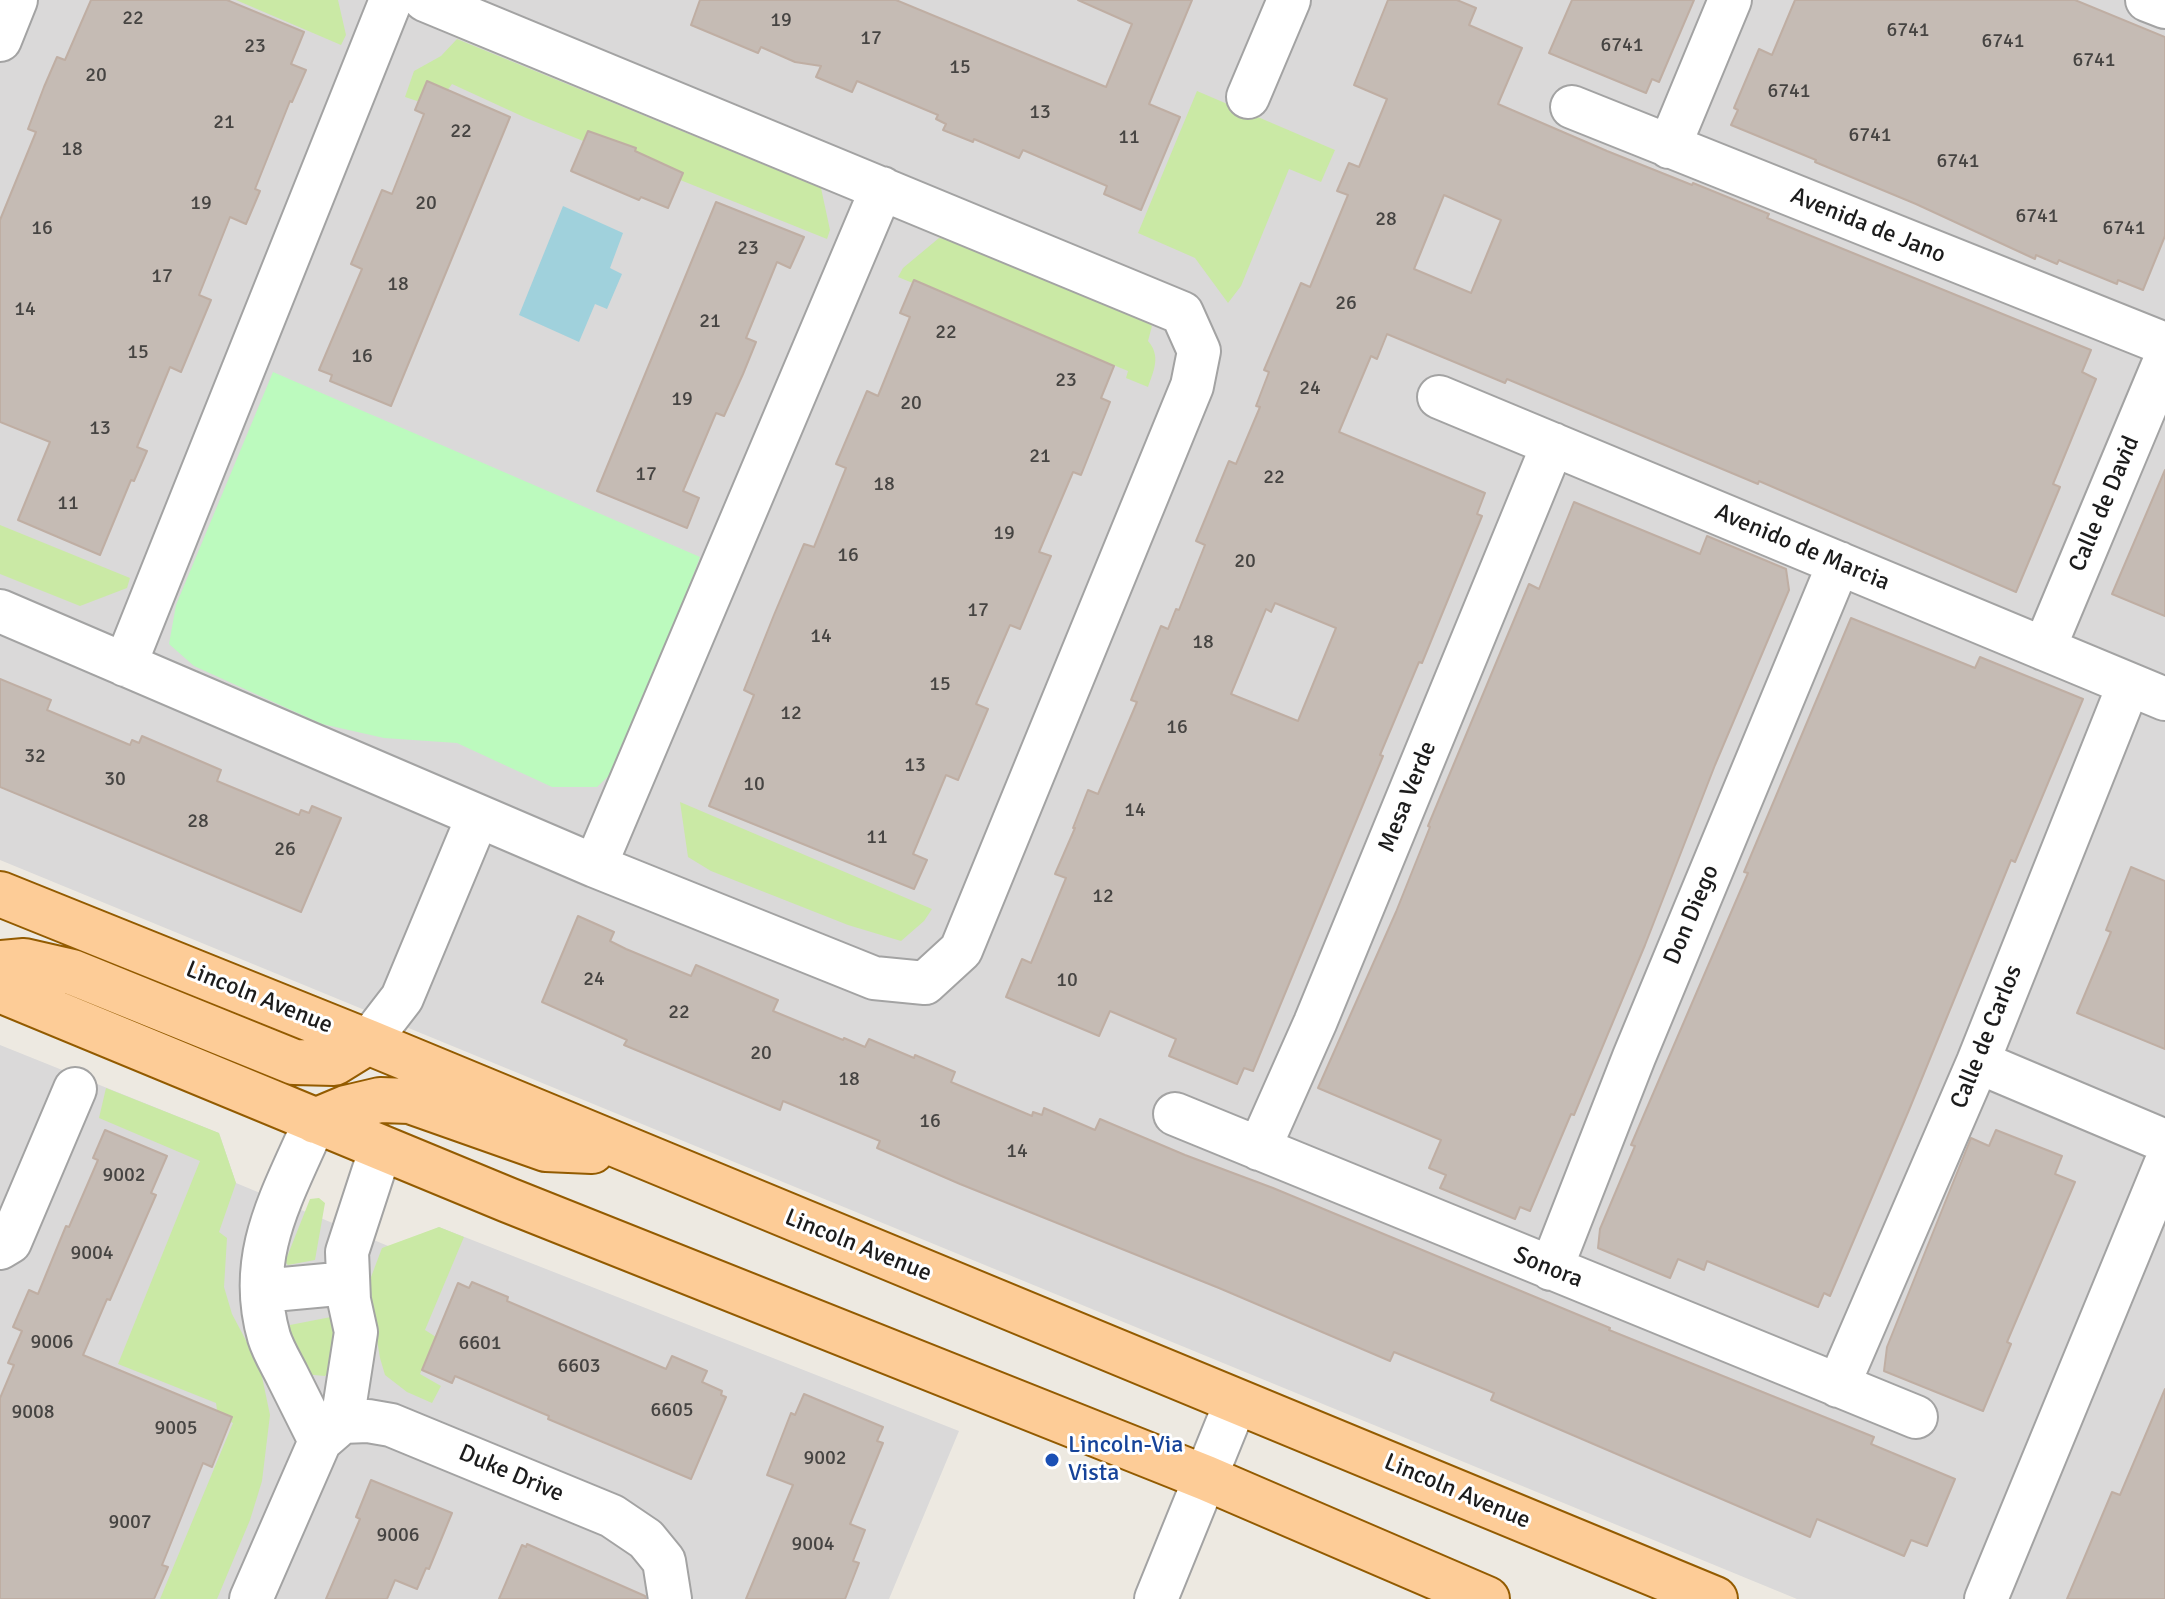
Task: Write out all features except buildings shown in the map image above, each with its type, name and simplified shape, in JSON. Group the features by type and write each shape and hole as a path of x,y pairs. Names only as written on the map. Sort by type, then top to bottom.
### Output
{"main road":[{"name":"Lincoln Avenue","path":"0,894 368,1042 1715,1599"},
{"path":"0,963 24,961 72,972 294,1062 334,1063 368,1042"},
{"path":"0,990 381,1148 1206,1478 1487,1599"},
{"path":"315,1121 346,1108 380,1100 410,1101 546,1149 635,1154"}],"street":[{"path":"0,40 16,0"},
{"path":"125,665 391,0"},
{"path":"0,611 595,866 874,978 925,983 961,950 1192,386 1199,351 1182,313 425,0"},
{"path":"1248,97 1289,0"},
{"path":"1669,147 1730,0"},
{"path":"2147,0 2165,7"},
{"name":"Avenida de Jano","path":"1572,107 2165,344"},
{"path":"595,866 882,188"},
{"name":"Calle de David","path":"2044,649 2165,360"},
{"name":"Avenido de Marcia","path":"1439,397 2147,692"},
{"name":"Mesa Verde","path":"1259,1149 1315,1023 1553,444"},
{"name":"Don Diego","path":"1551,1269 1634,1057 1839,563"},
{"name":"Calle de Carlos","path":"1838,1386 1978,1062 2147,692"},
{"path":"368,1042 402,998 478,816"},
{"path":"1978,1062 2165,1141"},
{"path":"0,1248 10,1242 75,1089"},
{"name":"Sonora","path":"1175,1114 1916,1417"},
{"path":"315,1121 267,1232 262,1258 263,1312 270,1340 331,1432"},
{"path":"251,1599 331,1432 356,1332 348,1283 347,1252 381,1148"},
{"path":"1986,1599 2165,1165"},
{"path":"262,1291 348,1283"},
{"path":"1156,1599 1236,1402"},
{"name":"Duke Drive","path":"331,1432 368,1421 391,1425 612,1516 646,1539 667,1580"}],"shaded area":[{"path":"0,0 2165,0 2165,1599 1797,1599 0,860"},
{"path":"0,1045 219,1133 236,1183 393,1248 439,1227 959,1431 889,1599 0,1599"}],"green space":[{"path":"236,0 338,0 346,35 341,45"},
{"path":"457,39 821,188 830,230 827,239 526,118 452,84 447,91 420,102 405,97 414,71 441,56"},
{"path":"1197,91 1335,150 1321,182 1289,169 1241,286 1228,303 1195,258 1138,233"},
{"path":"939,238 1140,317 1152,326 1148,341 1155,363 1148,387 1126,378 1128,371 898,277 903,268"},
{"path":"273,372 700,557 623,762 597,787 552,787 457,743 384,738 322,724 194,666 169,644 176,605"},
{"path":"0,525 130,578 127,588 80,606 0,574"},
{"path":"680,802 932,909 924,921 901,941 848,925 711,871 688,857"},
{"path":"106,1088 219,1133 236,1183 219,1232 227,1238 224,1287 232,1314 260,1367 270,1415 262,1481 250,1520 217,1599 160,1599 233,1423 218,1416 216,1403 118,1364 200,1161 99,1118"},
{"path":"319,1198 325,1203 315,1260 288,1265 285,1262 310,1199"},
{"path":"439,1227 464,1237 425,1330 436,1337 420,1374 441,1386 432,1403 407,1392 385,1375 368,1285 382,1248"},
{"path":"336,1316 337,1362 325,1376 303,1374 291,1357 290,1325"}],"water":[{"path":"563,206 623,233 610,268 622,274 607,309 595,304 579,342 519,315"}],"place":[{"name":"Lincoln-Via Vista","path":"1052,1460"}]}
